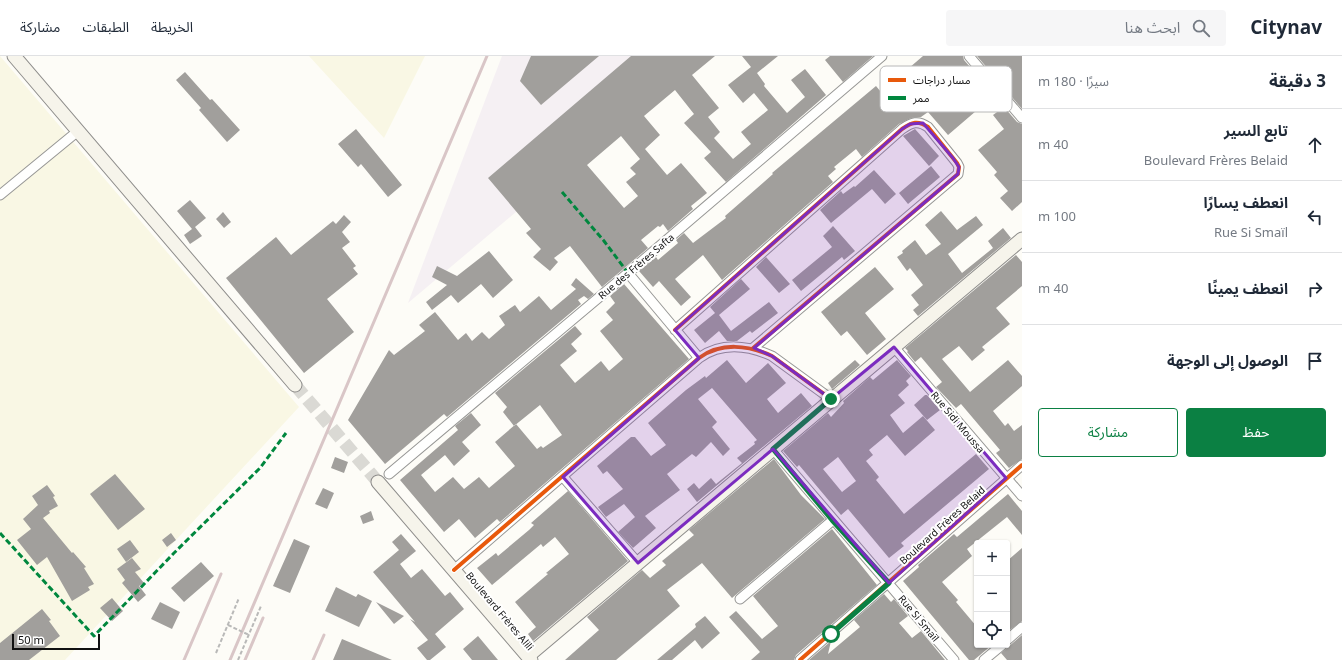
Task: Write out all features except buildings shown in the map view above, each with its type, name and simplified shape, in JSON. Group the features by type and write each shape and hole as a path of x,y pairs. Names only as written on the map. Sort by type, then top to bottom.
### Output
{"main road":[{"path":"14,56 295,385"},
{"path":"530,658 638,563 831,399 1021,242"},
{"name":"Boulevard Frères Alili","path":"384,478 454,570 530,658"}],"street":[{"name":"Rue des Frères Safta","path":"384,478 628,273 882,56"},
{"path":"969,56 978,66"},
{"path":"1012,106 1022,118"},
{"path":"675,330 902,129 917,122 928,127 957,163 959,167 958,174 752,349"},
{"path":"0,195 78,131"},
{"path":"628,273 699,358"},
{"path":"454,570 699,358 713,350 720,347 752,349 772,356 831,399"},
{"name":"Rue Sidi Moussa","path":"894,347 1022,496"},
{"name":"Rue Si Smaïl","path":"773,449 832,520 889,583 954,660"},
{"name":"Boulevard Frères Belaid","path":"800,660 1022,465"},
{"path":"563,477 638,563"},
{"path":"740,599 832,520"},
{"path":"1010,637 1022,627"},
{"path":"984,660 998,648"}],"path":[{"path":"216,653 239,598"},
{"path":"238,660 261,606"},
{"path":"228,625 249,635"}],"highlighted area":[{"path":"923,123 953,158 959,167 958,174 754,348 772,356 831,399 894,347 1006,478 889,583 773,449 638,563 563,477 699,358 675,330 902,129 910,124"}],"shaded area":[{"path":"0,56 299,407 65,660 0,660"},
{"path":"309,56 425,56 384,138"},
{"path":"502,56 701,56 408,303"}],"tunnel":[{"path":"295,385 378,482"}],"railway":[{"path":"230,660 487,56"},
{"path":"184,660 221,574"},
{"path":"245,660 263,618"},
{"path":"313,660 324,635"}],"marked path":[{"path":"562,192 604,241 628,273"},
{"path":"0,533 94,636 174,553 260,468 286,433"}],"cycle path":[{"path":"675,330 902,129 915,123 921,123 928,127 957,163 959,167 958,174 752,349"},
{"path":"454,570 699,358 707,353 725,347 754,349 763,352 772,356 831,399"},
{"path":"800,660 1022,465"}],"route":[{"path":"831,399 773,449 832,520 889,583 831,634"}]}
